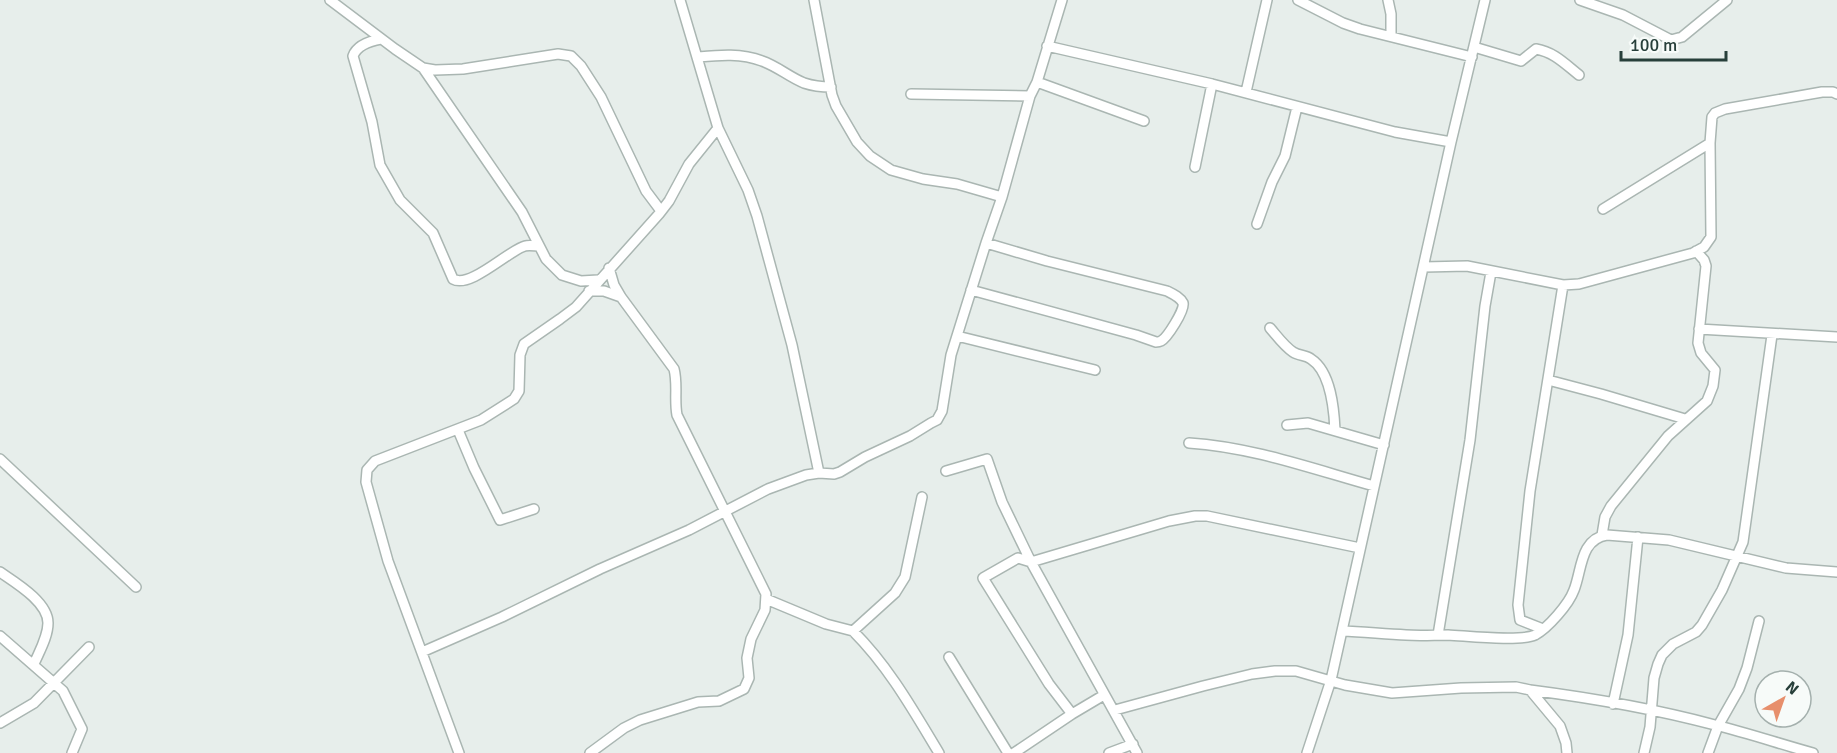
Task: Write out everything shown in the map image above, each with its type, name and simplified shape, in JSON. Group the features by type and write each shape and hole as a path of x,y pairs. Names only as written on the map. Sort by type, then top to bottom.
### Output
{"street":[{"path":"330,0 423,68 522,212 546,259 562,275 581,281 598,280"},
{"path":"680,0 718,128 748,190 757,216 792,345 819,473"},
{"path":"814,0 836,106 857,142 870,156 891,170 923,179 957,184 1002,197"},
{"path":"422,652 689,530 768,489 806,475 840,472 936,420 942,411 949,366 957,336 1002,197 1030,96 1037,82 1062,0"},
{"path":"1246,92 1267,0"},
{"path":"1298,0 1343,23 1473,52 1521,61 1536,49 1543,50 1552,53 1579,75"},
{"path":"1388,0 1391,35"},
{"path":"1307,753 1331,680 1485,0"},
{"path":"1580,0 1623,15 1671,40 1682,37 1727,0"},
{"path":"381,39 358,48 353,56 372,122 380,165 400,201 433,233 453,279 461,281 478,275 523,247 539,246"},
{"path":"1047,46 1246,92 1395,132 1451,142"},
{"path":"423,68 455,69 558,54 571,56 581,66 601,97 646,191 661,211"},
{"path":"698,57 725,54 746,57 763,61 803,82 831,87"},
{"path":"1037,82 1144,121"},
{"path":"1195,167 1212,84"},
{"path":"1424,267 1467,266 1563,285 1579,284 1696,251 1704,247 1711,237 1710,143 1712,117 1718,110 1822,92 1837,94"},
{"path":"911,94 1030,96"},
{"path":"1257,224 1272,182 1285,156 1297,107"},
{"path":"459,753 388,561 368,489 366,474 369,466 375,461 481,420 514,399 519,391 520,355 525,344 576,307 669,201 688,164 718,128"},
{"path":"1604,209 1710,143"},
{"path":"971,290 1156,342 1163,340 1184,307 1177,296 1167,291 986,243"},
{"path":"1602,535 1605,517 1611,506 1668,436 1707,400 1713,386 1715,370 1701,353 1698,343 1707,266 1696,251"},
{"path":"590,753 624,728 640,720 698,702 720,701 744,689 749,678 747,658 751,639 765,610 766,599 766,594 677,415 674,369 621,297 614,285 609,268"},
{"path":"1438,635 1470,440 1491,272"},
{"path":"1543,629 1520,620 1518,605 1530,491 1563,285"},
{"path":"589,291 604,291 621,297"},
{"path":"1270,328 1293,352 1308,357 1316,363 1330,390 1335,430"},
{"path":"1699,329 1837,338"},
{"path":"1644,753 1652,710 1654,678 1662,655 1677,640 1696,632 1702,625 1722,591 1743,542 1772,334"},
{"path":"957,336 1095,370"},
{"path":"1548,380 1685,419"},
{"path":"1287,425 1308,423 1383,445"},
{"path":"458,429 474,468 500,520 534,509"},
{"path":"1189,443 1218,445 1270,457 1374,486"},
{"path":"0,459 136,587"},
{"path":"946,471 987,459 1002,502 1032,562 1135,749 1109,753"},
{"path":"853,631 895,593 905,577 922,497"},
{"path":"1072,714 1049,684 983,578 1018,558 1032,562 1169,521 1195,516 1207,516 1360,548"},
{"path":"1342,631 1407,635 1527,637 1536,634 1568,602 1574,591 1580,561 1584,553 1602,535 1669,540 1786,568 1837,572"},
{"path":"1613,704 1628,635 1638,537"},
{"path":"0,572 33,596 47,617 46,633 34,664"},
{"path":"766,599 826,624 853,631 870,648 902,692 938,753"},
{"path":"1708,753 1718,726 1743,679 1758,621"},
{"path":"0,636 55,682 67,697 82,729 72,753"},
{"path":"0,723 34,703 89,647"},
{"path":"949,657 1008,753"},
{"path":"1114,710 1252,674 1296,671 1351,686 1392,693 1516,687 1564,694 1652,710 1813,753"},
{"path":"1530,690 1560,726 1567,753"},
{"path":"1014,753 1104,695"}]}
